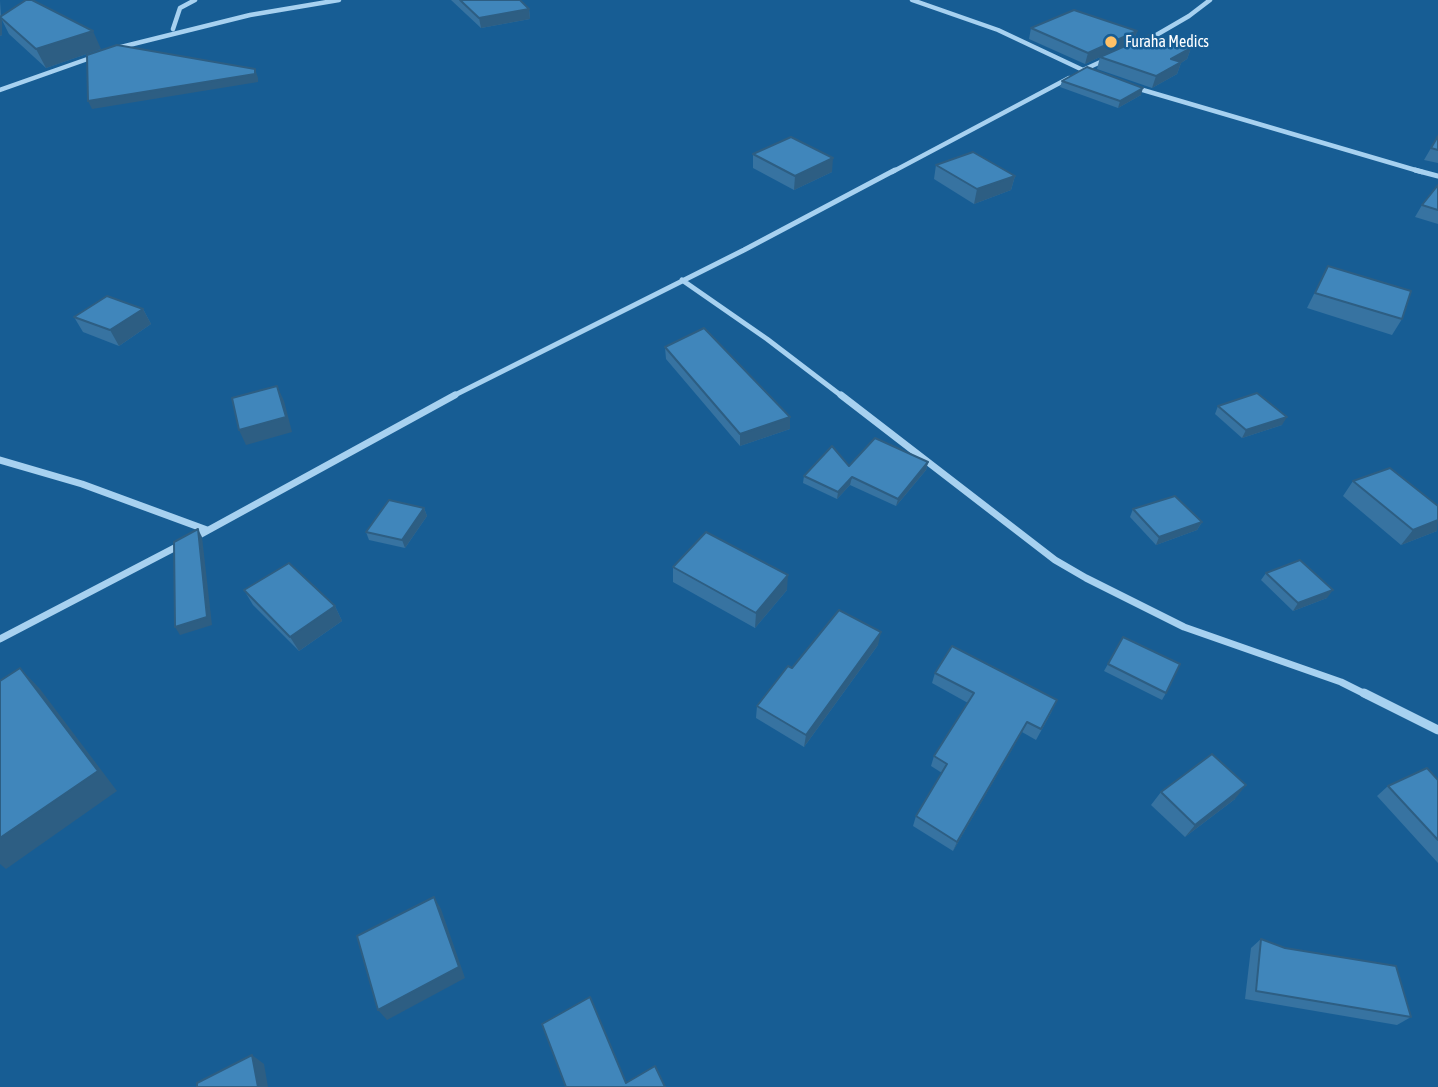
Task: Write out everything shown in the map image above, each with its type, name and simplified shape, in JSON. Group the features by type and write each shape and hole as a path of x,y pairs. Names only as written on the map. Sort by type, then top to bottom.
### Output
{"street":[{"path":"173,29 180,8 195,0"},
{"path":"112,50 250,15 339,0"},
{"path":"912,0 998,30 1086,72"},
{"path":"1140,44 1189,16 1210,0"},
{"path":"0,90 100,55"},
{"path":"0,639 481,381 1117,55"},
{"path":"1128,86 1438,176"},
{"path":"682,280 767,339 1055,560 1184,626 1341,682 1438,730"},
{"path":"0,460 82,484 207,530"}],"building":[{"path":"26,0 32,0 93,31 36,49 0,17"},
{"path":"460,0 520,0 529,9 479,18"},
{"path":"1074,10 1137,31 1088,53 1031,28"},
{"path":"1150,35 1191,48 1171,59 1181,62 1156,76 1100,57"},
{"path":"117,45 255,69 255,74 88,101 87,55"},
{"path":"1087,67 1143,88 1120,101 1062,81"},
{"path":"1438,136 1438,150 1431,148"},
{"path":"791,137 833,158 795,176 753,154"},
{"path":"973,152 1015,176 977,189 936,165"},
{"path":"1438,185 1438,210 1422,205"},
{"path":"1328,266 1411,291 1402,319 1315,293"},
{"path":"107,296 143,309 110,330 74,317"},
{"path":"704,328 790,417 740,434 665,347"},
{"path":"277,386 286,417 239,430 232,398"},
{"path":"1257,393 1287,417 1246,430 1218,406"},
{"path":"875,438 928,462 898,499 852,477 838,492 804,476 832,446 849,466"},
{"path":"1390,468 1438,506 1438,520 1413,530 1353,481"},
{"path":"1175,496 1202,522 1159,537 1133,509"},
{"path":"389,500 424,508 402,540 366,532"},
{"path":"198,529 207,617 175,627 174,542"},
{"path":"706,532 788,575 756,613 673,567"},
{"path":"1300,560 1333,590 1298,603 1266,573"},
{"path":"289,563 335,606 290,637 244,590"},
{"path":"839,610 881,632 806,735 757,706 788,666 792,668"},
{"path":"1123,637 1180,664 1166,693 1108,664"},
{"path":"952,646 1057,700 1041,729 1027,722 957,842 916,816 947,764 934,756 974,693 935,673"},
{"path":"20,668 98,771 0,838 0,681"},
{"path":"1212,754 1246,785 1195,825 1161,792"},
{"path":"1427,768 1438,780 1438,840 1388,786"},
{"path":"434,897 459,967 378,1010 357,936"},
{"path":"1261,939 1285,948 1396,966 1411,1017 1256,991"},
{"path":"590,997 626,1083 655,1066 665,1087 566,1087 542,1024"},
{"path":"252,1055 258,1087 197,1087 197,1083"}],"place":[{"name":"Furaha Medics","path":"1111,42"}]}
